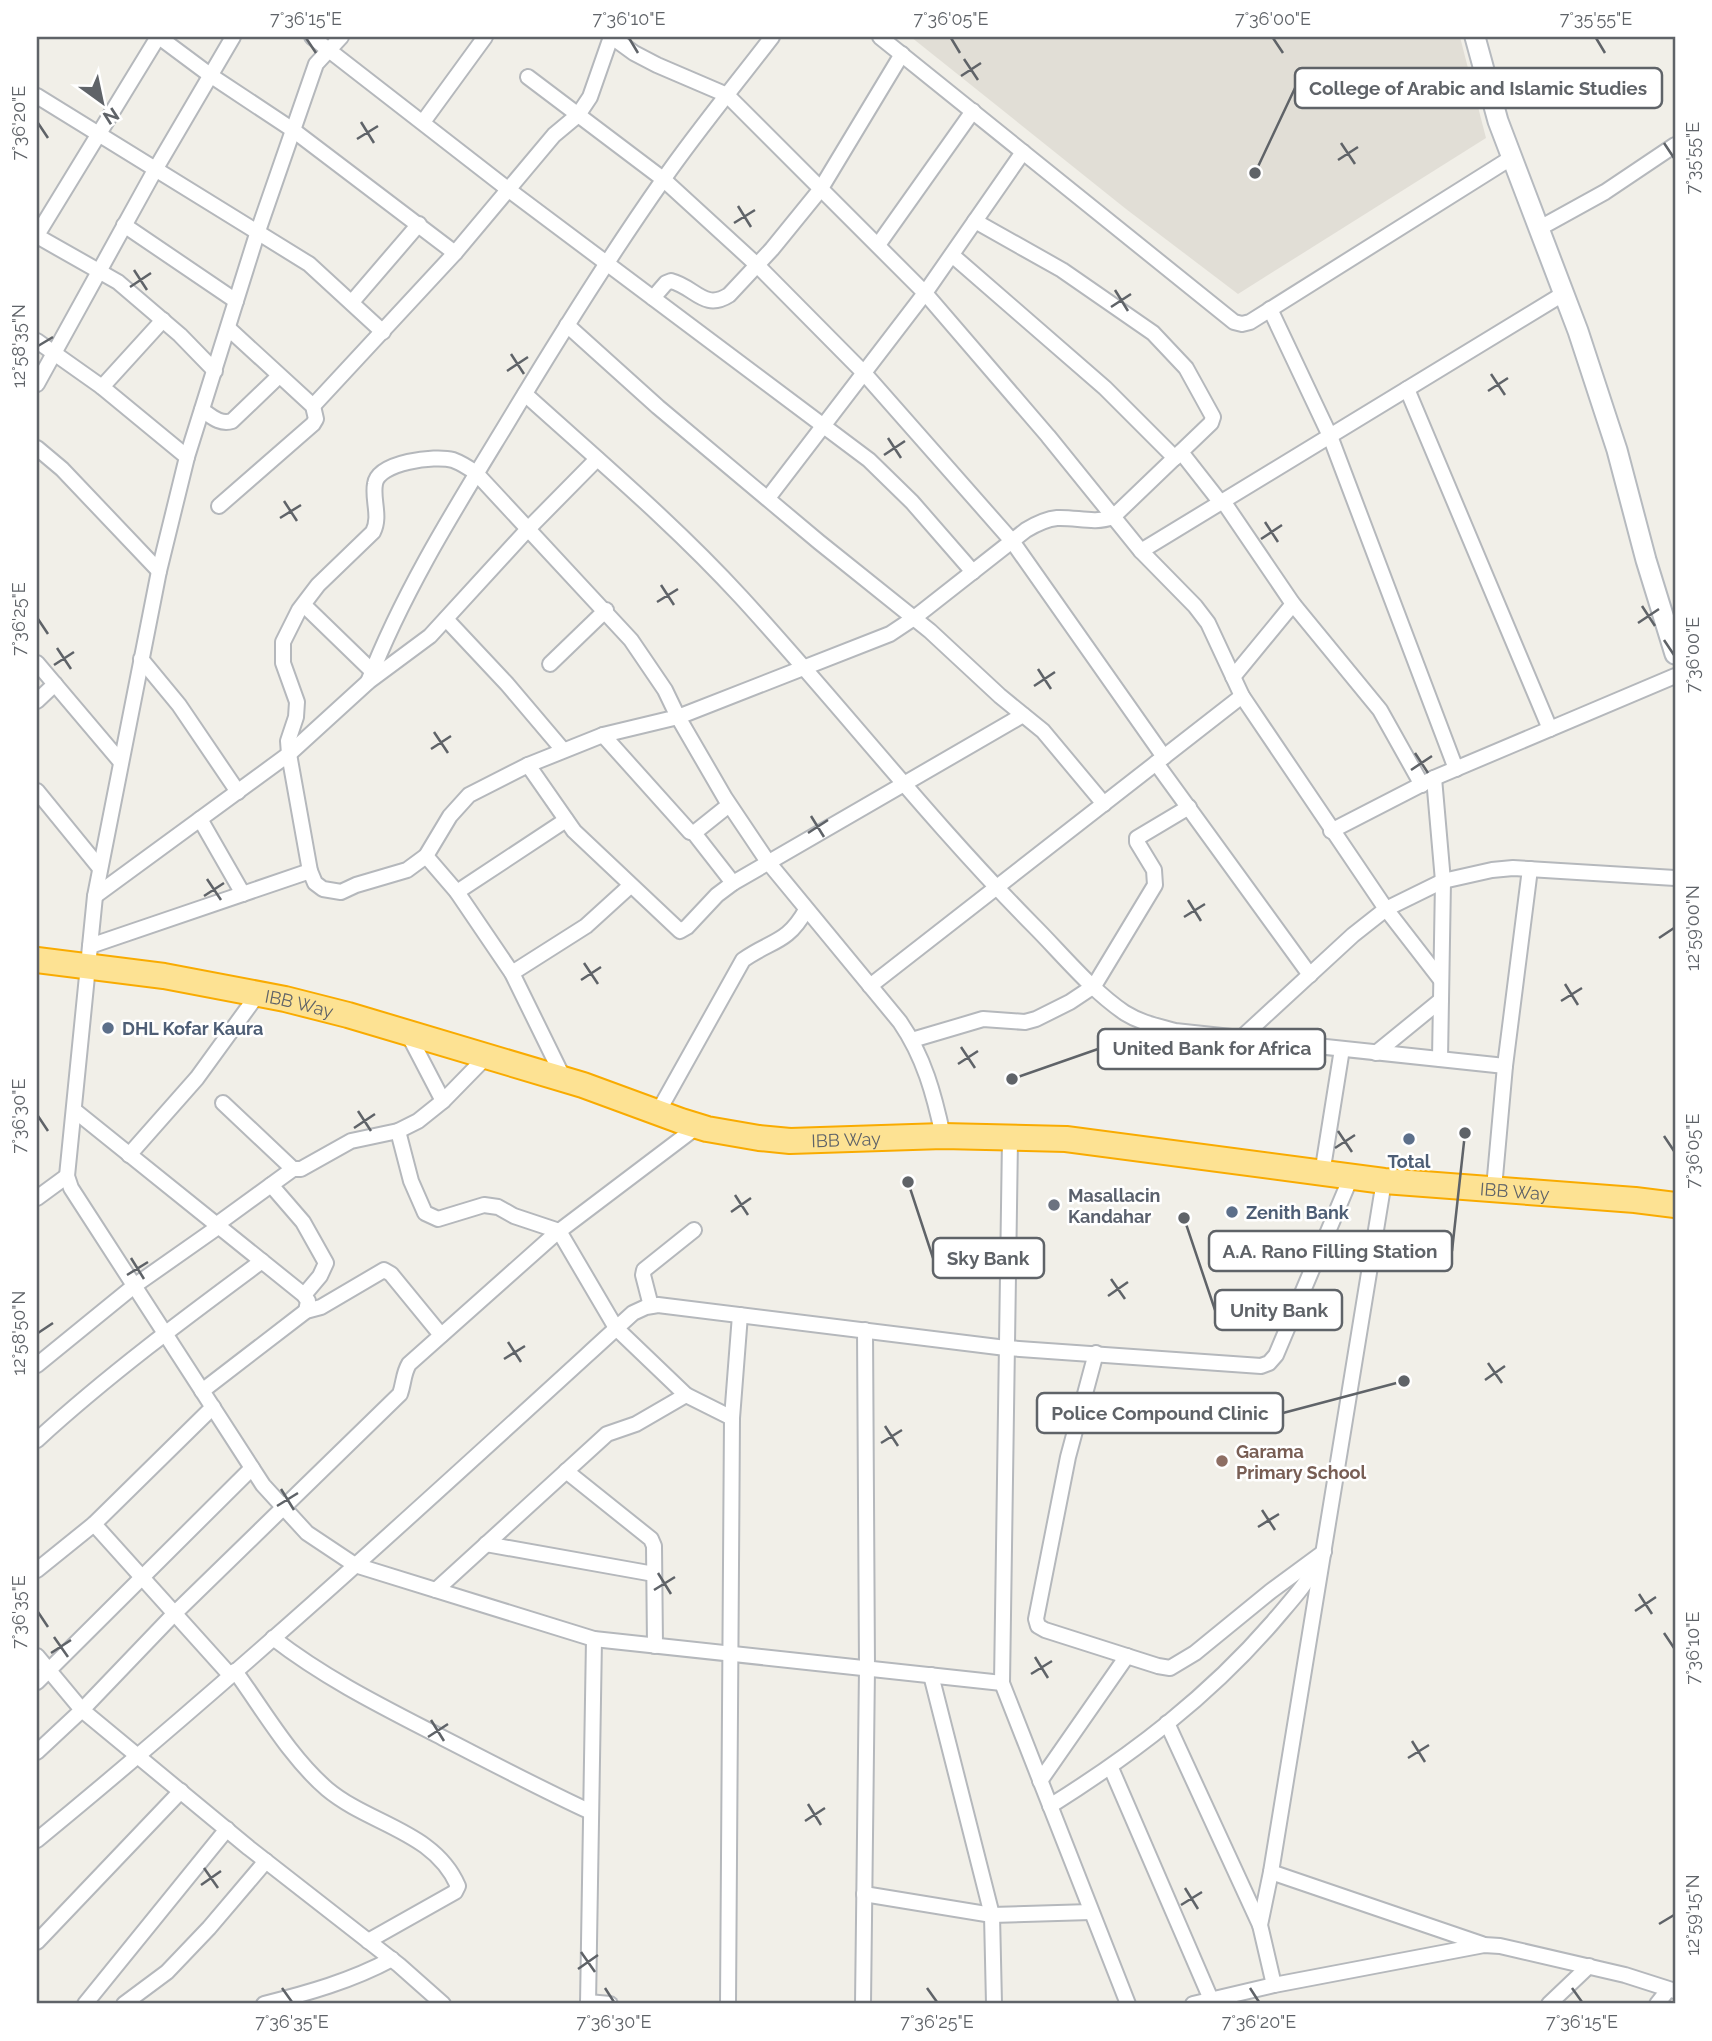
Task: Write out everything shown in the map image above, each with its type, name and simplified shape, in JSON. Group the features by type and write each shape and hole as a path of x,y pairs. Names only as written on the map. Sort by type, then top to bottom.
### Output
{"highway":[{"name":"IBB Way","path":"37,960 89,956 348,1015 564,1079 698,1126 759,1138 790,1141 943,1136 1066,1139 1384,1181 1675,1205"}],"street":[{"path":"215,371 163,320 118,282 38,239 158,37 293,130 455,253"},
{"path":"37,384 98,270 233,37"},
{"path":"312,37 509,190 869,460 912,502 973,572"},
{"path":"341,37 316,64 257,234 187,457 159,572 99,867 67,1176 71,1188 262,1485 307,1533 355,1565 594,1639 1002,1683"},
{"path":"423,122 485,37"},
{"path":"313,406 455,253 554,135 578,115 590,97 612,37 657,65 727,95 925,293 1048,436 1141,551 1195,606 1208,623 1242,696 1331,831 1386,909 1441,979"},
{"path":"370,676 403,600 476,473 567,325 663,178 772,37"},
{"path":"880,37 1234,322 1242,324 1250,322 1511,158"},
{"path":"1475,37 1498,121 1578,331 1618,450 1646,560 1675,654"},
{"path":"653,298 671,281 712,302 720,301 729,295 820,190 902,54"},
{"path":"528,77 663,178 757,265 864,373 1012,541 1189,807 1310,975"},
{"path":"37,96 309,264 383,332"},
{"path":"878,245 973,111"},
{"path":"1538,229 1605,192 1675,145"},
{"path":"768,498 925,293 1023,152"},
{"path":"943,1136 928,1076 912,1040 768,862 729,805 678,717 658,680 631,640 476,473 459,463 438,458 408,462 380,474 374,484 377,520 373,532 317,585 283,642 284,663 297,702 296,717 288,741 289,754 310,871 315,883 323,889 341,892 407,870 426,856 457,806 469,796 528,765 603,735 678,717 890,634 1040,522 1056,518 1102,521 1113,517 1211,423 1213,417 1186,368 1153,333 1062,270 975,221"},
{"path":"352,302 419,224"},
{"path":"124,225 236,301"},
{"path":"952,255 1105,387 1178,455 1222,502 1293,604 1380,710 1428,781 1443,881 1440,1059"},
{"path":"1141,551 1563,294"},
{"path":"1270,309 1330,436 1456,769"},
{"path":"102,387 163,320"},
{"path":"567,325 658,407 914,618 1043,731 1104,804"},
{"path":"219,506 316,419 313,406 228,328"},
{"path":"37,341 102,387 187,457"},
{"path":"202,410 219,421 232,421 279,376"},
{"path":"1407,389 1550,729"},
{"path":"524,394 650,506 738,595 803,666 902,784 997,888 1094,986 1124,1012 1141,1022 1175,1031 1505,1066"},
{"path":"37,448 62,469 159,572"},
{"path":"95,896 289,754 370,676 430,636 528,528 597,459"},
{"path":"1233,677 1293,604"},
{"path":"303,607 307,608 370,676"},
{"path":"550,664 606,610"},
{"path":"446,619 507,684 563,750"},
{"path":"141,659 180,705 237,792"},
{"path":"37,663 120,761"},
{"path":"1331,831 1428,781 1675,676"},
{"path":"37,701 55,684"},
{"path":"870,986 1242,696"},
{"path":"528,765 566,820 589,846 680,931 733,883 1023,715"},
{"path":"603,735 690,832 694,833 733,883"},
{"path":"37,791 99,867"},
{"path":"694,833 729,805"},
{"path":"912,1040 983,1019 1025,1022 1036,1020 1049,1015 1094,986 1155,885 1154,870 1137,838 1189,807"},
{"path":"200,820 243,894"},
{"path":"457,892 566,820"},
{"path":"426,856 457,892 512,973 564,1079"},
{"path":"1494,1188 1505,1066 1530,869"},
{"path":"1240,1039 1353,935 1386,909 1443,881 1492,870 1530,869 1675,878"},
{"path":"89,956 243,894 310,871"},
{"path":"512,973 586,926 630,886"},
{"path":"658,1112 743,960 778,943 799,923 806,910"},
{"path":"129,1155 197,1078 258,994"},
{"path":"1376,1053 1441,1000"},
{"path":"407,1032 443,1101"},
{"path":"1322,1174 1342,1049"},
{"path":"37,1365 134,1286 293,1169 301,1169 351,1141 398,1131 418,1121 443,1101 487,1056"},
{"path":"223,1103 293,1169"},
{"path":"74,1110 304,1295 308,1301 306,1311"},
{"path":"37,1752 400,1394 404,1373 409,1364 559,1231 698,1126"},
{"path":"398,1131 411,1181 425,1213 438,1219 484,1205 498,1207 514,1216 559,1231 616,1328 686,1395 732,1418"},
{"path":"1010,1139 1002,1683 1128,2004"},
{"path":"37,1198 67,1176"},
{"path":"37,1840 139,1756 233,1673 633,1313 658,1305 1006,1348 1261,1366 1269,1363 1276,1355 1351,1177"},
{"path":"1260,1925 1271,1872 1384,1181"},
{"path":"271,1185 316,1240 326,1263 320,1276 304,1295"},
{"path":"651,1306 644,1270 694,1230"},
{"path":"37,1440 75,1405 165,1333 262,1261"},
{"path":"202,1391 306,1311 321,1307 384,1270 391,1274 442,1335"},
{"path":"728,2004 732,1418 740,1315"},
{"path":"863,2004 867,1668 865,1330"},
{"path":"1096,1353 1068,1457 1036,1619 1038,1626 1170,1668 1182,1662 1324,1552"},
{"path":"436,1590 607,1434 636,1424 686,1395"},
{"path":"37,1570 94,1524 213,1408"},
{"path":"37,1682 252,1468"},
{"path":"566,1471 651,1539 654,1546 655,1646"},
{"path":"94,1524 174,1615 233,1673 310,1772 328,1790 431,1849 454,1877 458,1886 455,1892 368,1941"},
{"path":"486,1544 654,1574"},
{"path":"1050,1806 1111,1768 1199,1698 1254,1644 1311,1576 1324,1552"},
{"path":"273,1637 309,1665 365,1698 528,1783 591,1812"},
{"path":"594,1639 588,2003 610,2004"},
{"path":"37,1656 82,1710 265,1861 395,1962 443,2004"},
{"path":"1040,1781 1126,1656"},
{"path":"932,1675 992,1915 994,2004"},
{"path":"1167,1723 1260,1925 1274,1985"},
{"path":"1111,1768 1211,2002"},
{"path":"37,1942 181,1791"},
{"path":"85,2004 227,1829"},
{"path":"124,2004 167,1972 209,1928 265,1861"},
{"path":"1271,1872 1484,1945"},
{"path":"864,1894 992,1915 1091,1912"},
{"path":"1193,2004 1211,2002 1274,1985 1484,1945 1500,1946 1589,1966 1672,1990"},
{"path":"264,2004 313,1997 395,1962"},
{"path":"1549,2004 1589,1966"},
{"path":"1657,2004 1672,1990"}],"shaded area":[{"path":"911,37 1460,37 1486,138 1238,294 1126,209"}],"place":[{"name":"College of Arabic and Islamic Studies","path":"1255,173"},
{"name":"DHL Kofar Kaura","path":"108,1028"},
{"name":"United Bank for Africa","path":"1012,1079"},
{"name":"A.A. Rano Filling Station","path":"1465,1133"},
{"name":"Total","path":"1409,1139"},
{"name":"Sky Bank","path":"908,1182"},
{"name":"Masallacin Kandahar","path":"1054,1205"},
{"name":"Zenith Bank","path":"1232,1212"},
{"name":"Unity Bank","path":"1184,1218"},
{"name":"Police Compound Clinic","path":"1404,1381"},
{"name":"Garama Primary School","path":"1222,1461"}]}
